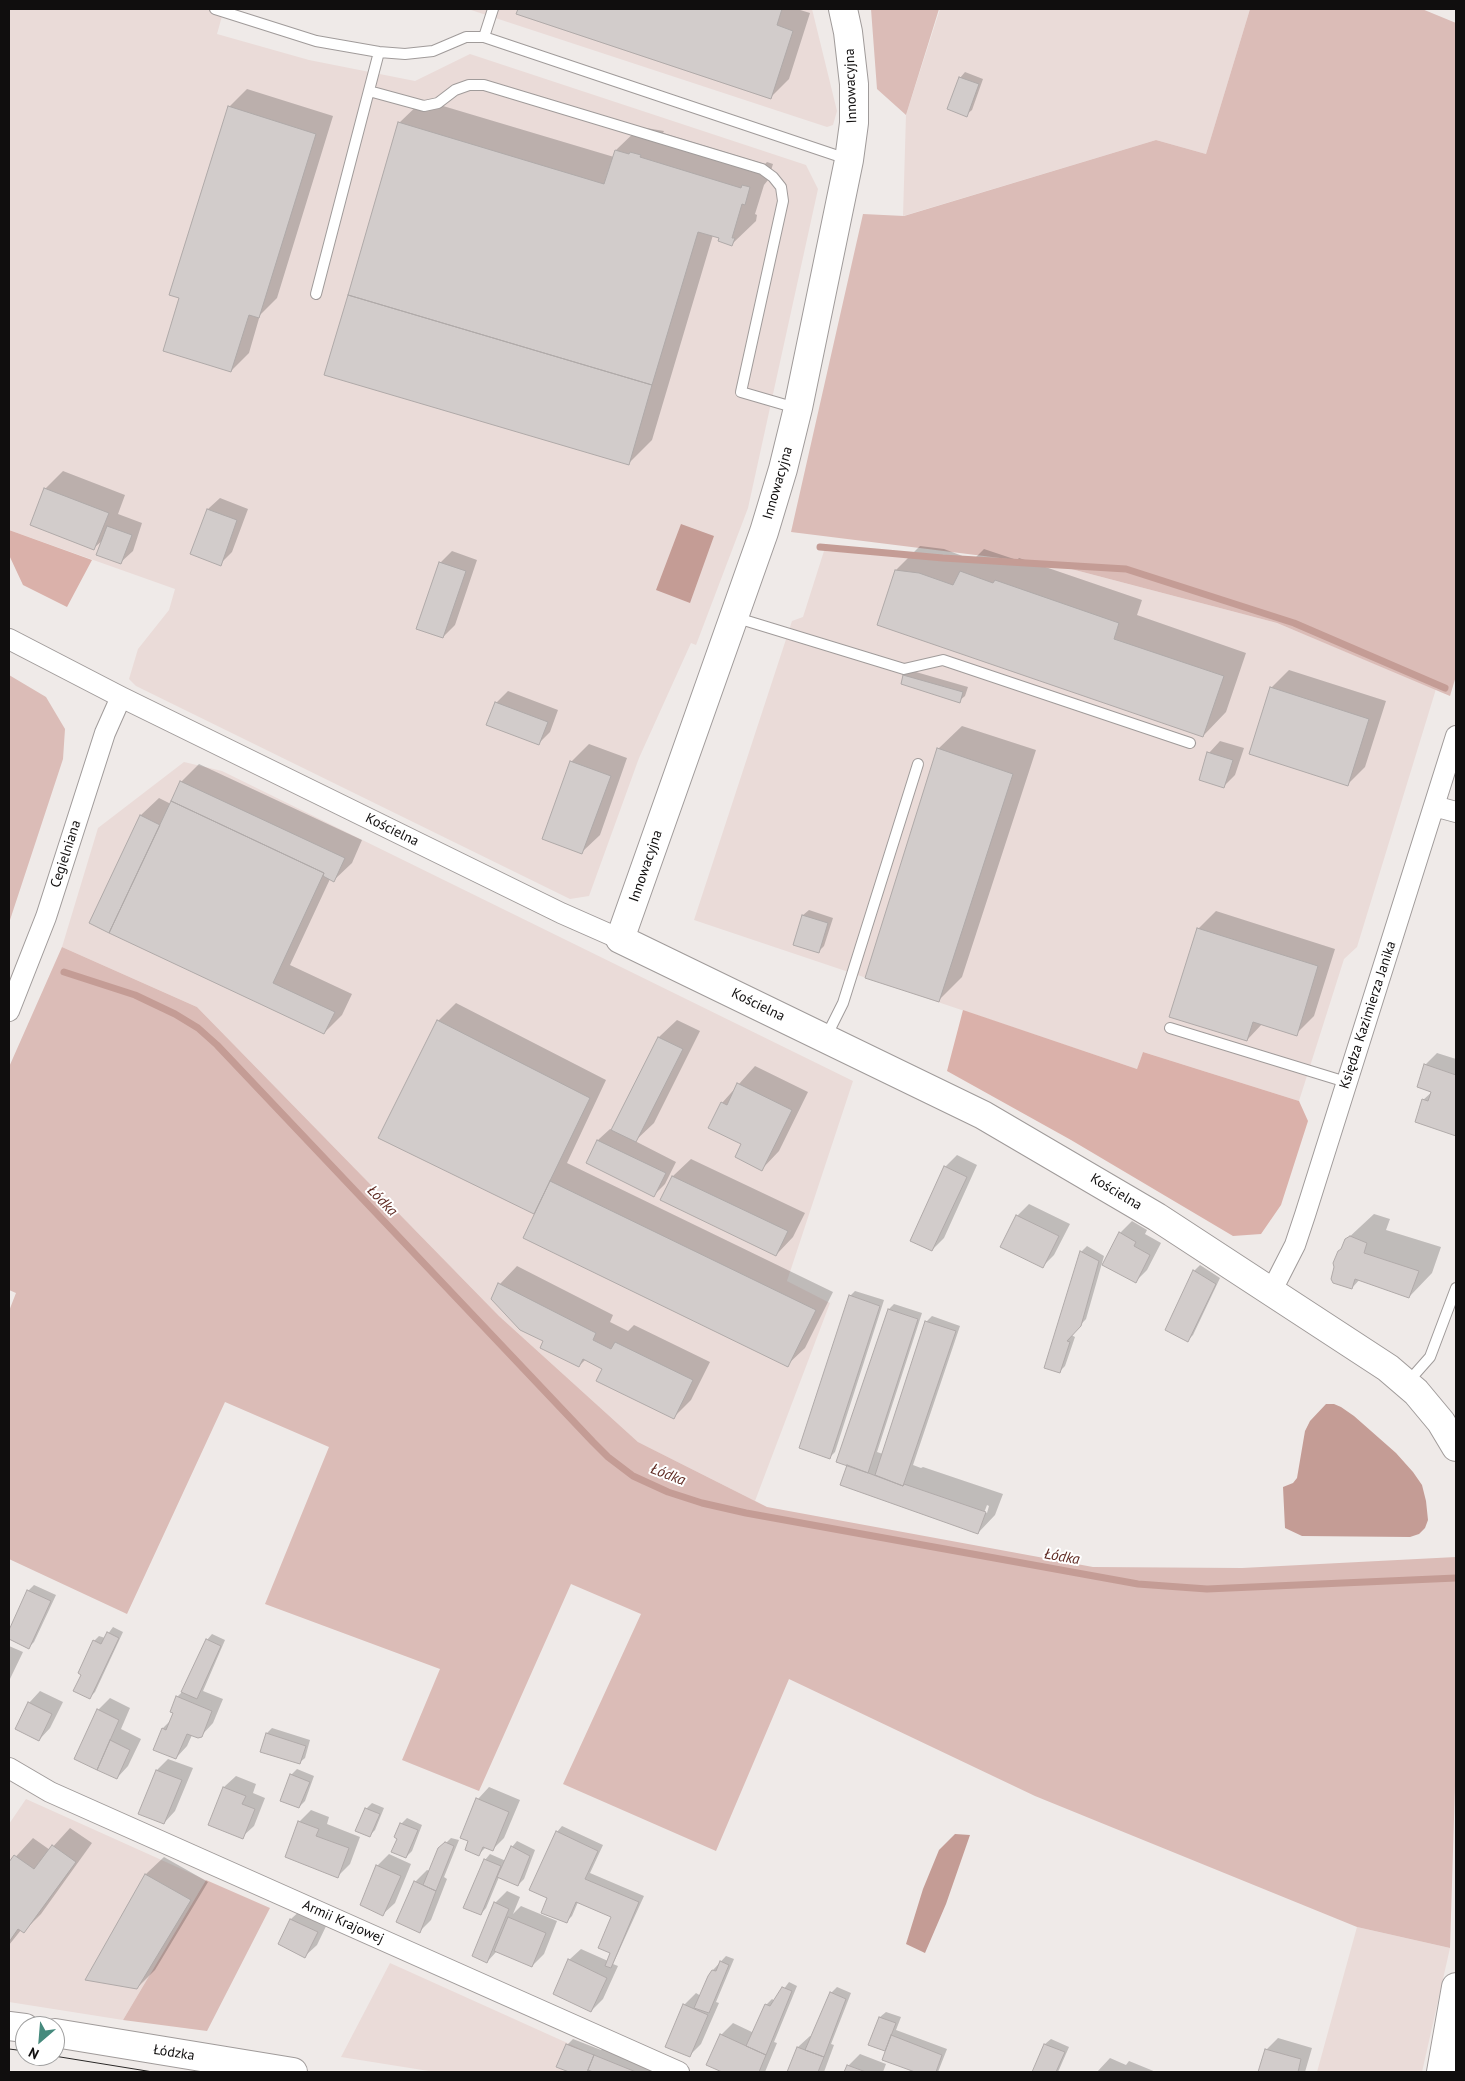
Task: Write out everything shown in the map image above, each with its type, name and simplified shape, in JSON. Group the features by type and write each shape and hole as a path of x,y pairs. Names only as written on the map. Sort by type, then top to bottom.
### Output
{"street":[{"name":"Innowacyjna","path":"620,939 734,617 784,469 849,160 854,123 854,84 848,32 843,9"},
{"name":"Kościelna","path":"9,639 121,697 561,913 620,939 983,1115 1157,1217 1388,1368 1406,1384 1454,1436"},
{"name":"Cegielniana","path":"9,1011 46,918 105,733 121,697"},
{"name":"Księdza Kazimierza Janika","path":"1271,1292 1295,1245 1456,736"},
{"path":"1434,806 1456,812"},
{"name":"Armii Krajowej","path":"9,1768 50,1792 679,2072"},
{"path":"1440,2072 1456,1987"},
{"name":"Łódzka","path":"65,2035 293,2072"}],"lane":[{"path":"214,9 316,41 379,52 406,54 433,51 466,37 484,37 849,160"},
{"path":"484,37 491,11"},
{"path":"316,294 379,52"},
{"path":"369,91 424,106 438,103 455,90 469,84 484,85 762,170 773,177 781,187 784,201 741,392 798,408"},
{"path":"734,617 904,669 943,660 1190,743"},
{"path":"825,1038 843,1003 918,764"},
{"path":"1170,1028 1346,1082"},
{"path":"1406,1384 1430,1357 1456,1288"}],"shaded area":[{"path":"9,9 224,9 217,34 309,60 415,81 470,54 806,165 818,189 748,508 696,645 691,643 639,758 589,896 570,899 136,686 129,679 138,649 169,610 175,589 9,530"},
{"path":"468,9 812,9 837,111 833,125 827,127"},
{"path":"871,9 939,9 906,115 877,89"},
{"path":"940,9 1250,9 1206,154 1156,140 903,216 906,115"},
{"path":"1250,9 1422,9 1456,23 1456,676 1450,696 1277,623 1056,565 791,532 863,214 904,216 1156,140 1206,154"},
{"path":"681,524 714,536 690,603 656,590"},
{"path":"9,530 92,560 67,607 23,585 9,555"},
{"path":"824,551 1056,565 1277,623 1436,689 1357,947 1344,959 1299,1101 1143,1052 1137,1069 694,920 792,621 803,617"},
{"path":"9,675 46,697 65,729 63,759 9,923"},
{"path":"184,762 222,771 853,1081 787,1281 830,1303 755,1501 638,1442 499,1316 197,1007 62,947 98,828"},
{"path":"62,947 197,1007 499,1316 638,1442 767,1507 1093,1567 1242,1568 1456,1557 1456,1754 1450,1948 1357,1927 1035,1796 789,1679 716,1851 563,1784 641,1614 571,1584 479,1791 402,1760 440,1669 265,1604 329,1447 225,1402 127,1614 9,1559 9,1311 16,1293 9,1290 9,1067"},
{"path":"963,1010 1137,1069 1143,1052 1299,1101 1308,1121 1281,1205 1261,1234 1233,1236 1071,1140 947,1071"},
{"path":"1326,1404 1334,1404 1341,1407 1354,1416 1396,1453 1413,1472 1422,1485 1428,1520 1425,1528 1419,1534 1410,1537 1302,1536 1285,1528 1283,1487 1293,1483 1297,1478 1305,1431 1310,1421"},
{"path":"26,1799 206,1880 123,2020 9,2002 9,1824"},
{"path":"955,1834 970,1835 946,1904 925,1953 906,1944 923,1889 939,1850"},
{"path":"206,1880 270,1908 207,2031 123,2020"},
{"path":"1357,1927 1450,1948 1422,2072 1317,2072"},
{"path":"390,1963 594,2055 588,2070 593,2072 435,2072 341,2057"}],"building":[{"path":"518,9 782,9 777,25 793,31 771,99 516,14"},
{"path":"959,77 979,84 967,117 947,109"},
{"path":"228,106 316,134 259,318 249,315 231,372 163,351 179,298 169,295"},
{"path":"398,122 604,184 615,150 641,155 640,157 741,188 742,185 750,187 745,205 742,204 732,238 735,238 732,246 718,241 719,238 698,232 652,385 348,295"},
{"path":"348,295 652,385 629,465 324,375"},
{"path":"44,488 109,513 94,550 30,525"},
{"path":"207,509 237,520 221,566 190,554"},
{"path":"107,526 132,535 121,564 96,555"},
{"path":"439,562 466,571 443,638 416,629"},
{"path":"895,570 919,573 953,585 960,571 993,583 995,580 1119,623 1114,639 1224,676 1203,737 877,625"},
{"path":"903,675 963,692 960,703 901,684"},
{"path":"1270,687 1369,719 1348,786 1249,754"},
{"path":"495,702 548,722 539,745 486,725"},
{"path":"937,748 1013,774 939,1002 865,978"},
{"path":"1207,752 1233,760 1224,788 1199,780"},
{"path":"570,761 611,776 582,854 542,839"},
{"path":"180,781 345,858 334,882 323,876 324,873 171,801"},
{"path":"171,801 324,873 273,983 335,1012 324,1034 109,933"},
{"path":"140,815 160,825 109,933 89,923"},
{"path":"802,915 828,923 819,953 793,945"},
{"path":"1197,928 1318,966 1297,1036 1253,1022 1247,1041 1169,1017"},
{"path":"437,1020 590,1098 534,1214 378,1138"},
{"path":"658,1037 683,1049 636,1142 611,1130"},
{"path":"1424,1064 1456,1075 1456,1136 1415,1122 1422,1099 1428,1101 1431,1092 1417,1087"},
{"path":"737,1083 792,1110 762,1171 735,1157 741,1144 708,1128 721,1102 727,1105"},
{"path":"597,1140 666,1173 654,1197 586,1163"},
{"path":"944,1166 967,1177 932,1251 910,1241"},
{"path":"672,1176 788,1231 776,1256 660,1200"},
{"path":"550,1181 816,1310 788,1367 523,1238"},
{"path":"1016,1215 1059,1236 1043,1268 1000,1247"},
{"path":"1119,1232 1136,1242 1134,1246 1150,1255 1136,1283 1102,1265"},
{"path":"1350,1236 1367,1243 1364,1253 1419,1271 1409,1298 1355,1279 1352,1289 1333,1283 1331,1279 1333,1263 1345,1239"},
{"path":"1080,1251 1099,1261 1081,1326 1067,1341 1070,1342 1060,1373 1044,1368"},
{"path":"1193,1270 1216,1284 1188,1342 1165,1330"},
{"path":"498,1283 596,1333 593,1340 611,1349 615,1342 693,1380 674,1419 596,1381 602,1369 583,1359 579,1367 540,1348 543,1341 520,1330 491,1299"},
{"path":"849,1295 880,1306 830,1459 799,1448"},
{"path":"888,1309 918,1319 868,1473 836,1462"},
{"path":"925,1321 956,1331 903,1486 875,1475"},
{"path":"847,1465 903,1486 904,1484 986,1512 978,1534 840,1485"},
{"path":"27,1590 51,1601 29,1649 9,1639 9,1630"},
{"path":"107,1632 119,1638 90,1699 73,1691 81,1675 78,1673 93,1640 101,1644"},
{"path":"206,1639 221,1646 197,1699 181,1692"},
{"path":"176,1696 212,1711 202,1737 198,1738 187,1734 176,1759 153,1750 162,1728 166,1730 173,1713 170,1712"},
{"path":"28,1702 52,1714 39,1741 15,1729"},
{"path":"97,1709 119,1720 97,1770 74,1759"},
{"path":"266,1733 306,1746 300,1764 260,1752"},
{"path":"110,1740 130,1750 117,1779 97,1770"},
{"path":"156,1770 182,1780 164,1824 138,1814"},
{"path":"290,1774 310,1782 299,1808 280,1801"},
{"path":"223,1787 246,1796 242,1804 255,1809 243,1839 208,1825"},
{"path":"476,1798 509,1812 493,1851 483,1847 479,1856 465,1850 468,1841 460,1838"},
{"path":"365,1808 380,1814 370,1837 355,1831"},
{"path":"298,1821 319,1829 316,1836 349,1848 338,1878 285,1857"},
{"path":"400,1823 418,1830 406,1858 391,1852 397,1839 394,1837"},
{"path":"556,1831 598,1851 585,1879 639,1902 611,1968 605,1966 610,1953 598,1948 611,1917 576,1902 567,1923 541,1913 547,1898 529,1890"},
{"path":"445,1842 454,1846 436,1891 423,1885 438,1848"},
{"path":"52,1845 76,1862 24,1933 18,1929 9,1942 9,1862 14,1855 34,1869"},
{"path":"511,1846 530,1856 518,1886 497,1877"},
{"path":"484,1859 501,1866 481,1915 463,1908"},
{"path":"376,1865 401,1876 383,1916 360,1905"},
{"path":"145,1874 191,1900 137,1989 85,1980"},
{"path":"414,1881 436,1891 420,1933 396,1922"},
{"path":"494,1902 509,1909 487,1963 472,1956"},
{"path":"508,1917 546,1933 532,1967 494,1951"},
{"path":"290,1919 318,1932 305,1958 278,1944"},
{"path":"568,1959 607,1978 591,2012 553,1994"},
{"path":"720,1961 729,1965 709,2013 694,2008 708,1976 712,1970 716,1971"},
{"path":"782,1987 792,1991 766,2055 746,2046 765,2004 770,2006"},
{"path":"830,1992 846,1999 824,2057 805,2050"},
{"path":"683,2004 708,2015 690,2057 665,2047"},
{"path":"879,2017 896,2023 885,2051 868,2045"},
{"path":"720,2034 766,2055 759,2072 722,2072 706,2065"},
{"path":"891,2035 942,2055 936,2072 915,2072 882,2060"},
{"path":"566,2044 594,2055 587,2072 569,2072 556,2067"},
{"path":"1044,2044 1065,2052 1056,2072 1032,2072"},
{"path":"797,2047 824,2057 818,2072 787,2072"},
{"path":"1265,2049 1301,2059 1298,2072 1258,2072"},
{"path":"594,2055 636,2072 593,2072 588,2070"},
{"path":"847,2065 866,2072 844,2072"}],"waterway":[{"path":"820,547 943,558 1126,569 1294,623 1445,688"},
{"name":"Łódka","path":"64,972 135,995 175,1014 198,1028 217,1045 608,1457 633,1476 668,1492 702,1503 746,1513 1138,1584 1207,1589 1456,1578"}],"tram line":[{"path":"9,2049 15,2050"},
{"path":"65,2058 153,2072"}]}
